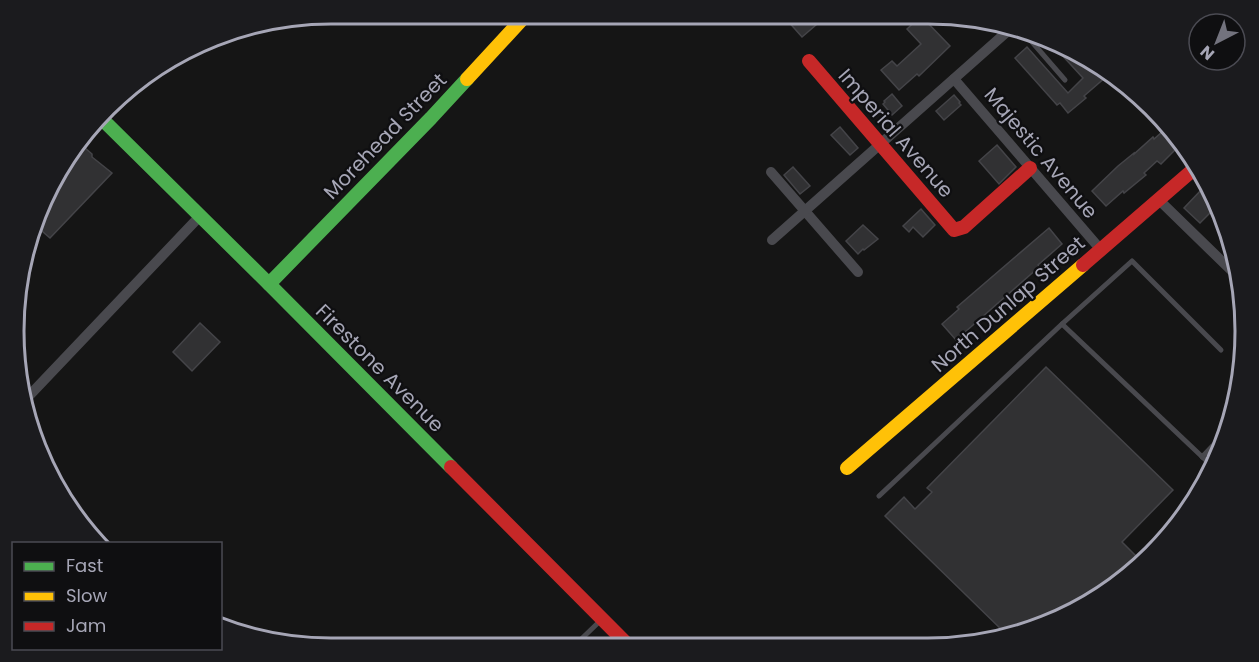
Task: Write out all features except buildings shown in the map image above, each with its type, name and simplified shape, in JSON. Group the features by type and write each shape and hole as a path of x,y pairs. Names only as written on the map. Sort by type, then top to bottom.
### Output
{"street":[{"name":"Morehead Street","path":"269,284 431,118 515,24"},
{"path":"772,240 1005,34"},
{"name":"Imperial Avenue","path":"809,61 954,230 964,227 1030,168"},
{"name":"Majestic Avenue","path":"954,79 1101,250"},
{"name":"Firestone Avenue","path":"106,123 620,638"},
{"path":"771,172 858,272"},
{"name":"North Dunlap Street","path":"847,468 1190,172"},
{"path":"1158,200 1228,268"},
{"path":"31,394 200,216"}],"lane":[{"path":"1032,42 1065,80"},
{"path":"879,496 1132,261 1221,351"},
{"path":"1062,324 1206,461"},
{"path":"1202,457 1213,445"},
{"path":"582,638 601,620"}],"traffic: fast":[{"path":"269,284 467,79"},
{"path":"106,123 451,467"}],"traffic: slow":[{"path":"467,79 518,24"},
{"path":"847,468 1083,265"}],"traffic: jam":[{"path":"809,61 954,230 964,227 1030,168"},
{"path":"1083,265 1190,172"},
{"path":"451,467 621,638"}]}
